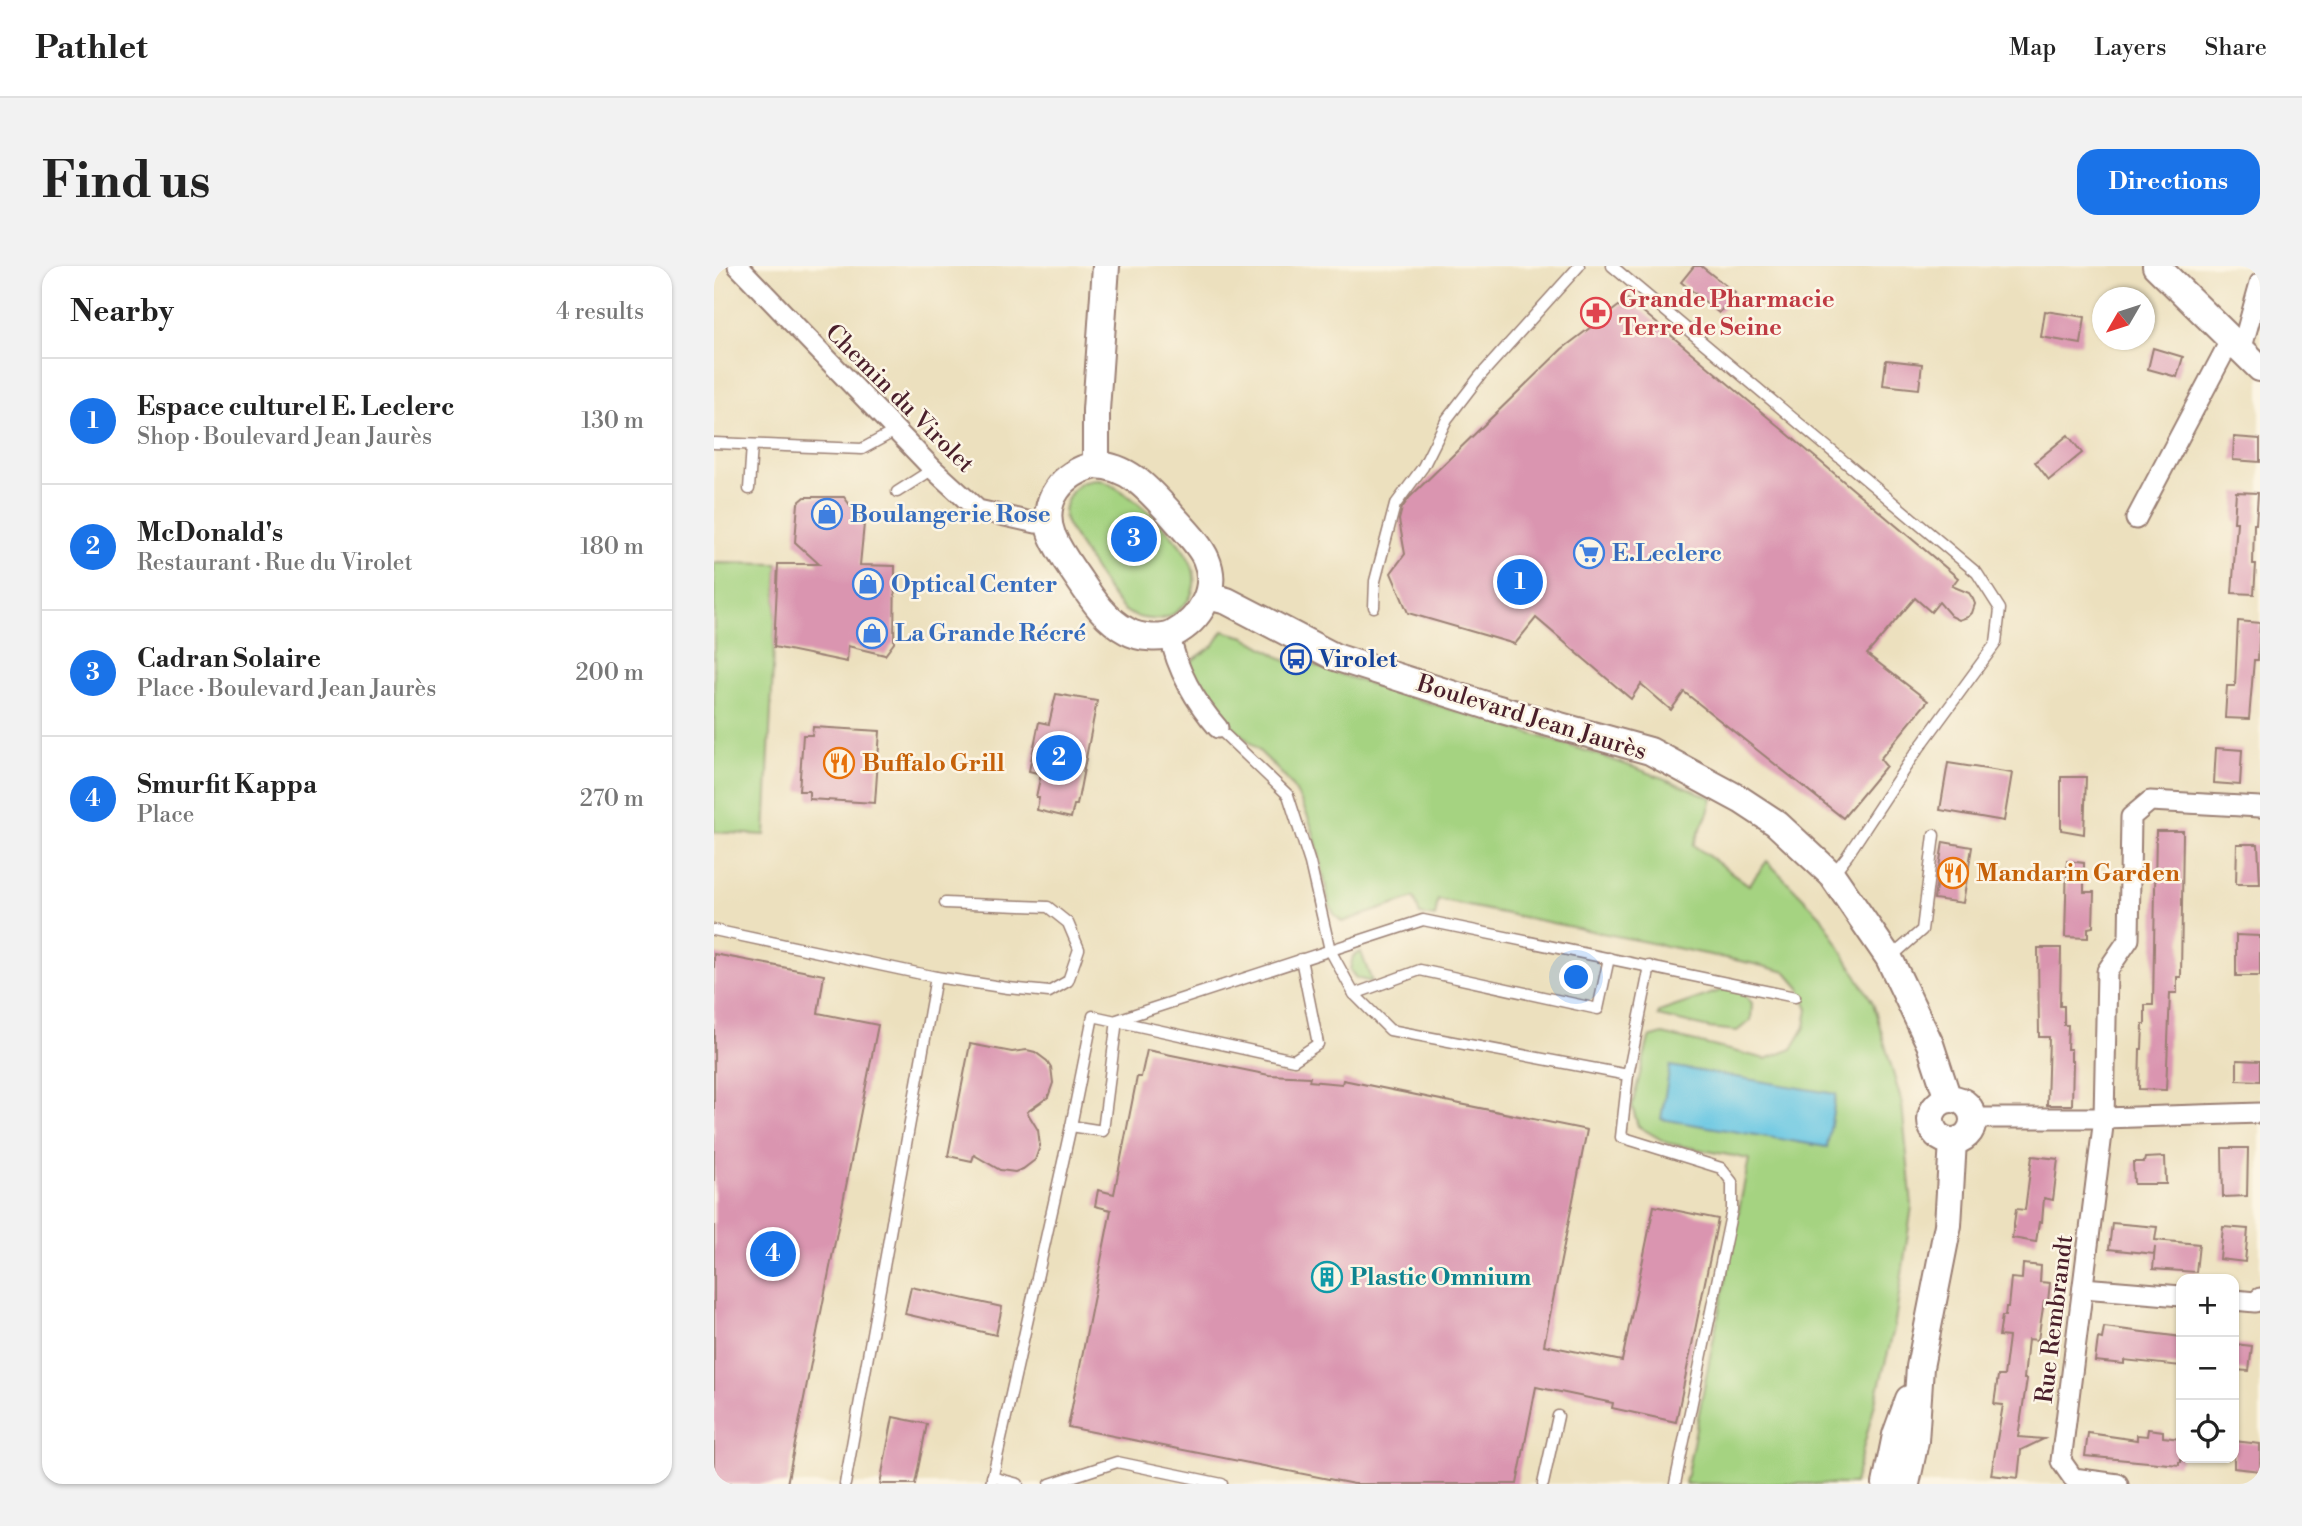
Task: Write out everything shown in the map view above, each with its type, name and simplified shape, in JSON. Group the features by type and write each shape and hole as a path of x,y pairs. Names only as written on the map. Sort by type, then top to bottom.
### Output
{"main road":[{"path":"1096,465 1096,410 1106,266"},
{"path":"2156,266 2244,353"},
{"path":"1096,465 1109,466 1133,477 1148,489 1206,557 1210,582 1208,596 1191,622 1170,635 1142,636 1128,632 1111,621 1063,556 1052,534 1049,508 1054,494 1066,478 1096,465"},
{"name":"Boulevard Jean Jaurès","path":"1208,596 1227,601 1335,657 1495,708 1650,751 1741,800 1776,823 1832,875 1889,958 1930,1044 1948,1099"},
{"path":"1948,1099 1968,1105 1973,1118 1973,1125 1965,1136 1953,1141 1940,1137 1932,1126 1932,1112 1936,1106 1948,1099"},
{"path":"1913,1477 1920,1367 1948,1225 1953,1141"},
{"path":"1886,1484 1896,1435 1920,1367"}],"street":[{"name":"Chemin du Virolet","path":"738,266 933,469 978,510 1036,523 1050,522"},
{"path":"2136,519 2244,353 2260,283"},
{"path":"1170,635 1177,659 1202,710 1218,728"},
{"name":"Rue Rembrandt","path":"2118,1484 2073,1478 2061,1461 2104,1118 2108,971 2129,939 2131,817 2150,801 2260,807"},
{"path":"1973,1118 2104,1118 2260,1113"},
{"path":"2082,1288 2176,1296"},
{"path":"2239,1300 2255,1301 2260,1298"}],"lane":[{"path":"1374,607 1375,581 1395,506 1423,467 1447,419 1480,376 1579,266"},
{"path":"1612,266 1977,573 2000,609 1996,643 1911,759 1832,875"},
{"path":"714,443 862,449 897,430"},
{"path":"750,489 752,445"},
{"path":"897,492 933,469"},
{"path":"1218,728 1288,795 1310,863 1330,950 1354,994 1390,1030 1628,1075"},
{"path":"1889,958 1922,930 1934,835"},
{"path":"714,930 936,977 1008,988 1049,992 1068,981 1079,949 1068,923 1048,907 945,903"},
{"path":"1117,1020 1423,920 1795,997"},
{"path":"1354,994 1420,970 1598,1009 1609,957"},
{"path":"1018,1484 992,1481 1093,1016 1294,1060 1318,1044 1301,960"},
{"path":"1650,966 1628,1075 1621,1137 1721,1168 1732,1182 1732,1210 1675,1484"},
{"path":"845,1484 936,977"},
{"path":"1071,1126 1102,1131 1117,1020"},
{"path":"1543,1484 1558,1416"},
{"path":"1051,1484 1116,1462 1222,1484"}],"green space":[{"path":"1100,480 1124,493 1152,516 1186,555 1194,571 1194,582 1187,601 1177,612 1156,619 1132,615 1122,608 1066,523 1065,505 1074,489 1084,482"},
{"path":"714,563 778,564 765,835 714,832"},
{"path":"1223,631 1245,637 1300,669 1305,662 1612,760 1712,798 1693,845 1749,885 1767,861 1821,916 1873,1003 1902,1104 1912,1206 1894,1329 1854,1484 1685,1484 1749,1159 1667,1143 1638,1126 1632,1106 1649,1038 1663,1034 1766,1059 1792,1049 1805,1027 1808,1009 1800,988 1786,972 1750,963 1438,900 1435,917 1420,915 1414,898 1342,922 1329,903 1315,839 1305,808 1297,794 1275,767 1219,712 1197,681 1189,663 1214,645"},
{"path":"1361,952 1372,982 1356,978 1350,970 1353,956"},
{"path":"1728,988 1741,991 1752,1003 1751,1020 1737,1031 1709,1028 1658,1016 1659,1012"}],"water":[{"path":"1670,1066 1836,1094 1827,1147 1661,1119"}],"building":[{"path":"1694,266 1701,266 1735,293 1719,313 1681,282"},
{"path":"1628,299 1958,578 1952,586 1969,593 1973,599 1975,604 1972,613 1959,620 1951,616 1939,602 1931,612 1915,598 1867,654 1928,701 1880,759 1886,766 1843,818 1684,692 1671,710 1641,684 1631,699 1536,618 1515,644 1408,613 1391,573 1405,554 1399,520 1402,508 1410,497 1562,349"},
{"path":"2045,311 2085,317 2081,344 2041,337"},
{"path":"2155,349 2183,357 2177,377 2148,369"},
{"path":"1886,360 1922,364 1919,389 1883,385"},
{"path":"2068,435 2082,453 2049,480 2035,462"},
{"path":"2234,437 2260,439 2260,462 2233,460"},
{"path":"2236,492 2258,493 2254,524 2254,594 2232,593 2237,522 2234,522"},
{"path":"805,497 844,497 864,524 860,565 895,566 894,643 885,655 848,646 847,662 774,647 778,564 819,564 795,542 798,503"},
{"path":"2238,621 2260,623 2258,660 2254,660 2249,719 2225,718 2227,686 2235,686"},
{"path":"1056,694 1097,701 1077,805 1074,805 1071,818 1037,810 1039,797 1036,797 1041,774 1029,771 1039,722 1049,724"},
{"name":"Buffalo Grill","path":"813,727 880,731 875,803 809,799 809,791 799,791 803,735 812,735"},
{"path":"2216,748 2242,750 2240,785 2214,783"},
{"path":"1948,763 2012,773 2004,821 1940,810"},
{"path":"2061,777 2086,777 2084,834 2061,830"},
{"path":"2156,831 2183,831 2181,977 2177,977 2177,993 2170,993 2166,1090 2139,1089 2145,1005 2153,1005"},
{"name":"Mandarin Garden","path":"1943,842 1972,847 1963,903 1934,899"},
{"path":"2237,844 2258,844 2260,884 2236,884"},
{"path":"2067,861 2084,863 2084,892 2094,892 2093,927 2088,928 2088,938 2065,937"},
{"path":"2236,935 2260,936 2260,976 2236,976"},
{"path":"2038,948 2061,948 2060,1006 2064,1006 2064,1025 2068,1025 2067,1049 2071,1049 2073,1061 2072,1105 2047,1105 2049,1037 2039,1037"},
{"path":"714,954 824,975 818,1013 878,1025 787,1484 714,1484"},
{"path":"970,1044 1012,1052 1035,1052 1051,1067 1053,1083 1048,1097 1027,1112 1038,1130 1040,1146 1035,1160 1023,1169 1015,1172 1000,1170 974,1155 972,1161 948,1156"},
{"name":"Plastic Omnium","path":"1147,1050 1269,1075 1310,1077 1309,1081 1342,1084 1343,1080 1587,1130 1544,1345 1622,1361 1654,1206 1718,1219 1676,1422 1612,1408 1613,1403 1536,1387 1517,1484 1354,1484 1068,1427 1111,1210 1095,1206 1098,1190 1114,1194 1137,1077 1141,1077"},
{"path":"2237,1060 2260,1061 2260,1081 2237,1080"},
{"path":"2222,1148 2248,1148 2247,1196 2223,1197"},
{"path":"2032,1156 2058,1159 2053,1200 2044,1198 2042,1222 2039,1222 2036,1242 2012,1238 2016,1209 2025,1210"},
{"path":"2165,1157 2166,1184 2134,1184 2133,1162"},
{"path":"2112,1223 2157,1227 2155,1240 2199,1244 2196,1272 2153,1269 2155,1247 2154,1254 2109,1249"},
{"path":"2223,1227 2248,1229 2245,1262 2220,1259"},
{"path":"2023,1264 2041,1266 2040,1282 2050,1283 2048,1301 2044,1301 2038,1340 2028,1339 2024,1379 2027,1379 2018,1437 2044,1439 2021,1450 2018,1478 1991,1475 2003,1405 1994,1404 1998,1376 2004,1376 2009,1337 1999,1336 2002,1316 2005,1316 2008,1307 2011,1278 2022,1279"},
{"path":"911,1287 1002,1307 996,1335 905,1314"},
{"path":"2104,1327 2176,1336 2176,1365 2124,1360 2124,1364 2095,1361 2098,1338 2102,1339"},
{"path":"2239,1345 2252,1346 2249,1371 2239,1370"},
{"path":"893,1417 927,1424 915,1484 880,1484"},
{"path":"2148,1429 2163,1431 2163,1437 2176,1438 2176,1463 2179,1465 2085,1456 2088,1433 2137,1440 2137,1435 2147,1436"},
{"path":"2239,1442 2260,1444 2260,1471 2234,1468 2234,1463 2239,1463"}],"place":[{"name":"Grande Pharmacie Terre de Seine","path":"1596,313"},
{"name":"Boulangerie Rose","path":"827,514"},
{"name":"Cadran Solaire","path":"1134,539"},
{"name":"E.Leclerc","path":"1589,553"},
{"name":"Espace culturel E. Leclerc","path":"1520,582"},
{"name":"Optical Center","path":"868,584"},
{"name":"La Grande Récré","path":"872,633"},
{"name":"Virolet","path":"1296,659"},
{"name":"McDonald's","path":"1059,758"},
{"name":"Buffalo Grill","path":"839,763"},
{"name":"Mandarin Garden","path":"1953,873"},
{"name":"Smurfit Kappa","path":"773,1254"},
{"name":"Plastic Omnium","path":"1327,1277"}]}
